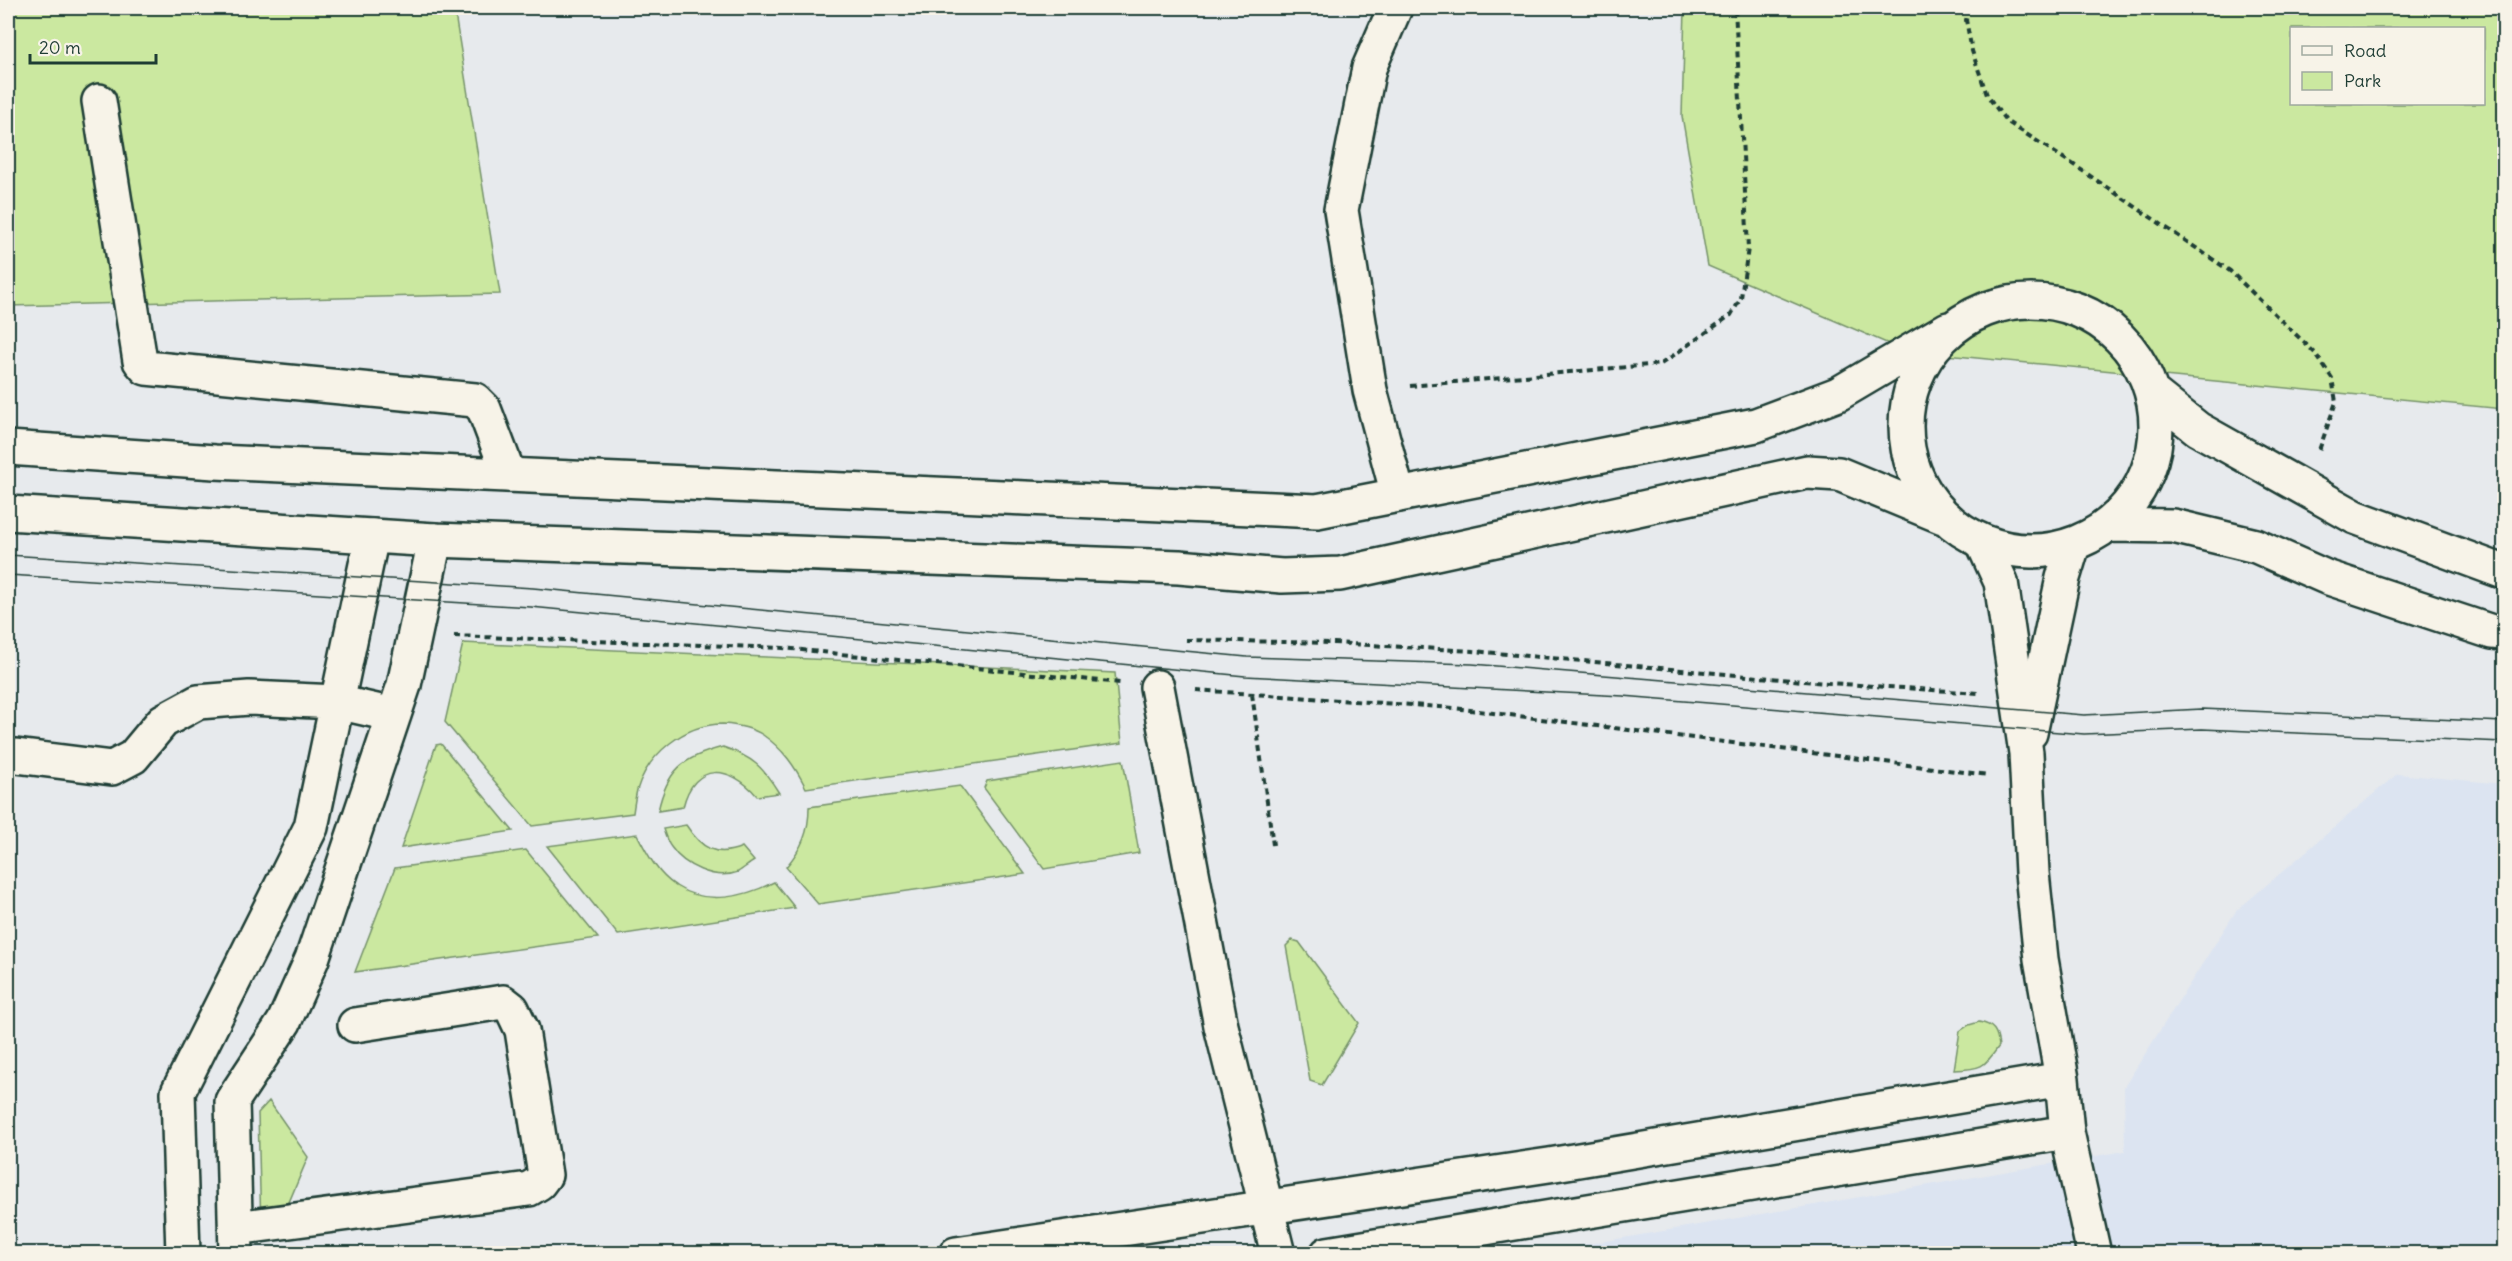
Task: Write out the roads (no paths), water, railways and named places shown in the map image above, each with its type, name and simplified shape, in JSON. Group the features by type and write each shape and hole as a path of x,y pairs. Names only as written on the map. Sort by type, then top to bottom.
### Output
{"main road":[{"path":"1395,8 1369,68 1341,210 1370,390 1398,495"},
{"path":"99,100 140,361 146,368 475,400 487,417 508,475"},
{"path":"8,448 215,462 1317,511 1756,425 1838,394 1981,309 2019,299 2057,301 2093,315 2132,349 2154,394 2157,444 2139,492 2111,525 2073,545 2031,553 1983,543 1943,517 1839,474 1807,472 1340,574 1282,576 1179,567 435,540 8,513"},
{"path":"1943,517 1914,473 1904,422 1916,371 1948,329"},
{"path":"2154,394 2198,429 2355,517 2505,572"},
{"path":"2111,525 2173,526 2256,546 2326,577 2492,632 2505,633"},
{"path":"183,1254 178,1092 311,827 372,536"},
{"path":"355,1025 503,1002 512,1009 522,1030 545,1174 539,1183 529,1189 236,1241 232,1101 284,1022 312,959 404,685 435,540"},
{"path":"1983,543 2001,582 2026,766 2032,873 2041,959 2062,1079 2067,1132 2094,1254"},
{"path":"2026,766 2063,578 2073,545"},
{"path":"1157,687 1221,1026 1278,1254"},
{"path":"8,755 112,768 133,757 163,721 198,702 249,698 338,702 394,716"},
{"path":"956,1254 1549,1165 2062,1079"},
{"path":"1328,1254 2067,1132"}],"tram line":[{"path":"8,555 533,588 1247,657 1472,664 2084,715 2202,709 2504,722"},
{"path":"8,575 531,607 1245,676 1623,696 2084,734 2202,729 2504,742"}]}
